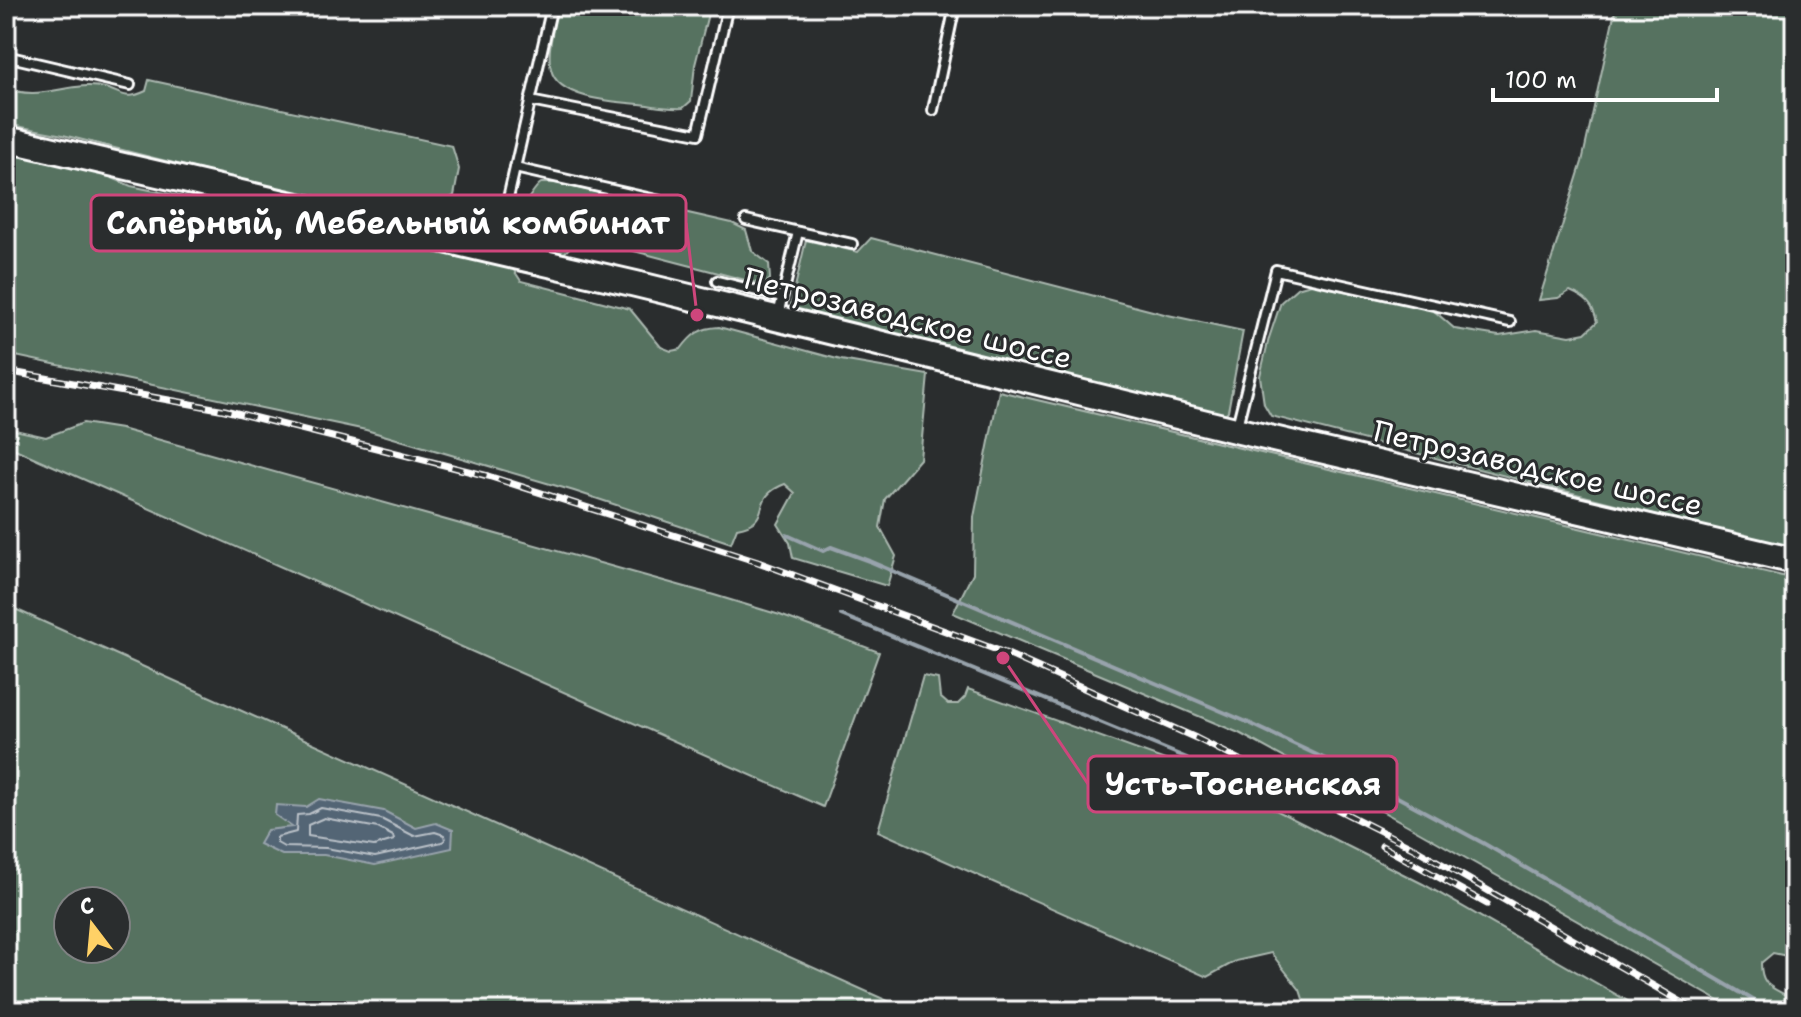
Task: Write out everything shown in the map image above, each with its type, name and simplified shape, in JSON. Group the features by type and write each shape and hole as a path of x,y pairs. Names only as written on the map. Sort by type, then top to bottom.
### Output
{"main road":[{"name":"Петрозаводское шоссе","path":"6,139 456,244 780,308 1235,430 1795,561"}],"lane":[{"path":"495,252 552,6"},
{"path":"530,101 698,134 728,6"},
{"path":"933,110 955,6"},
{"path":"6,56 130,85"},
{"path":"515,168 665,202"},
{"path":"456,244 465,207 504,216"},
{"path":"746,220 852,244"},
{"path":"717,281 780,308 798,232"},
{"path":"1235,430 1276,270 1510,322"}],"green space":[{"path":"555,6 710,6 695,65 691,101 683,108 662,107 602,100 564,87 556,79 550,61"},
{"path":"1616,6 1795,6 1795,550 1271,416 1264,404 1260,376 1281,302 1297,288 1311,284 1433,310 1455,329 1499,336 1536,330 1570,336 1585,333 1597,322 1588,302 1570,291 1558,298 1539,300 1582,162"},
{"path":"149,80 452,146 459,169 454,196 435,205 427,217 415,221 399,220 63,135 6,124 6,87 30,93 93,86 129,96 146,91"},
{"path":"6,153 89,168 131,186 513,269 521,281 630,309 661,347 671,351 681,349 702,330 719,327 841,360 928,375 920,459 885,499 880,527 896,556 887,586 793,558 790,543 778,524 795,493 785,484 767,496 756,520 737,528 731,543 574,491 366,430 6,354"},
{"path":"541,183 556,183 732,223 746,230 752,251 769,264 770,279 765,284 753,282 584,238 576,240 563,255 511,246 508,239 511,228"},
{"path":"871,238 1168,315 1243,331 1228,411 1220,420 789,313 806,240 858,252"},
{"path":"999,391 1795,579 1795,963 1787,956 1773,953 1761,963 1767,983 1795,1001 1795,1011 1737,1011 1239,733 953,613 973,573 974,517"},
{"path":"83,423 121,429 714,595 780,615 879,652 823,807 6,445 6,428 46,437"},
{"path":"6,605 910,1011 6,1011"},
{"path":"923,676 938,679 940,697 948,704 958,704 968,689 1204,774 1423,884 1645,1011 1307,1011 1300,990 1271,953 1236,961 1207,977 878,831"}],"water":[{"path":"319,799 384,811 416,828 436,823 453,830 452,848 375,865 324,855 282,855 259,844 267,830 292,827 275,815 276,805 306,807"}],"waterway":[{"path":"787,535 823,551 831,547 869,561 1247,722 1334,763 1483,843 1772,1011"},
{"path":"841,615 1187,758"}],"railway":[{"path":"6,371 225,410 488,476 758,562 1005,653 1196,738 1416,849 1697,1011"},
{"path":"1382,846 1487,904"}],"place":[{"name":"Сапёрный, Мебельный комбинат","path":"697,315"},
{"name":"Усть-Тосненская","path":"1003,658"}]}
